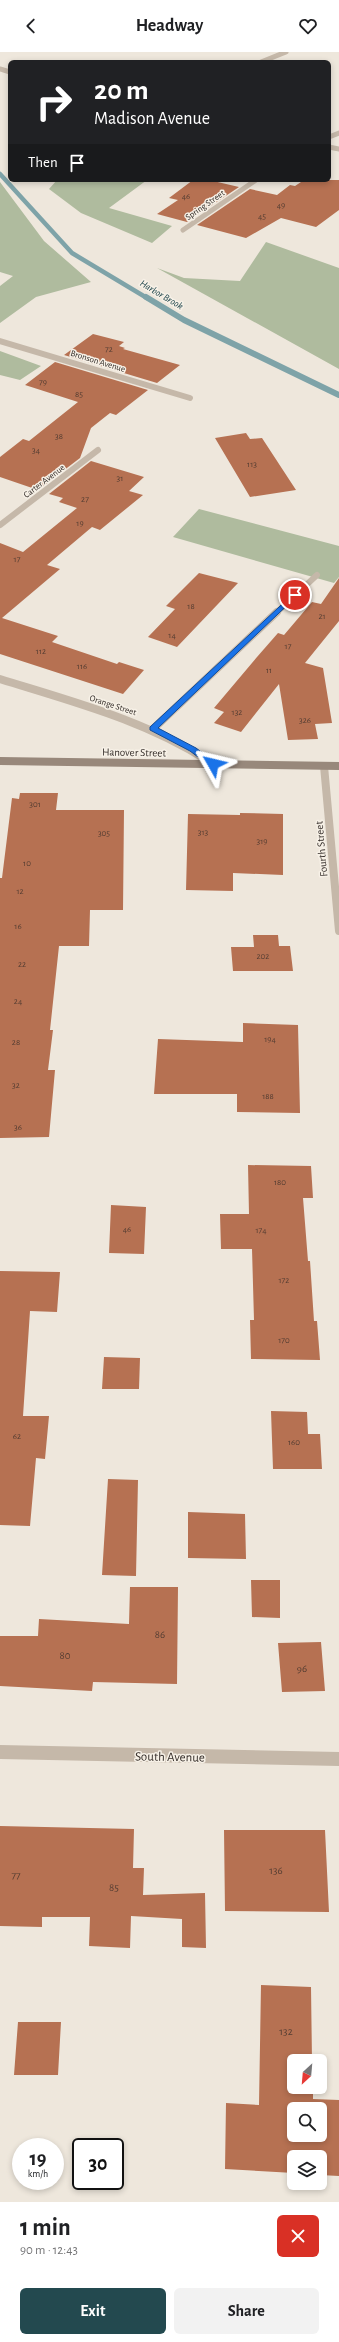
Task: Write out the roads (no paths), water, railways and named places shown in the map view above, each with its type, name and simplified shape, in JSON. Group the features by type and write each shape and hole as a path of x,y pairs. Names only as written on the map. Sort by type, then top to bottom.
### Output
{"main road":[{"name":"Hanover Street","path":"0,761 339,766"}],"street":[{"path":"266,60 286,52"},
{"name":"Spring Street","path":"184,230 253,182"},
{"name":"Bronson Avenue","path":"0,342 190,398"},
{"name":"Carter Avenue","path":"0,525 98,450"},
{"path":"153,729 317,575"},
{"name":"Orange Street","path":"0,680 153,729 193,750 213,764"},
{"name":"Fourth Street","path":"324,766 339,931"},
{"name":"South Avenue","path":"0,1752 339,1759"}],"waterway":[{"name":"Harbor Brook","path":"0,174 72,253 147,298"},
{"name":"Harbor Brook","path":"146,297 184,320 339,395"}]}
